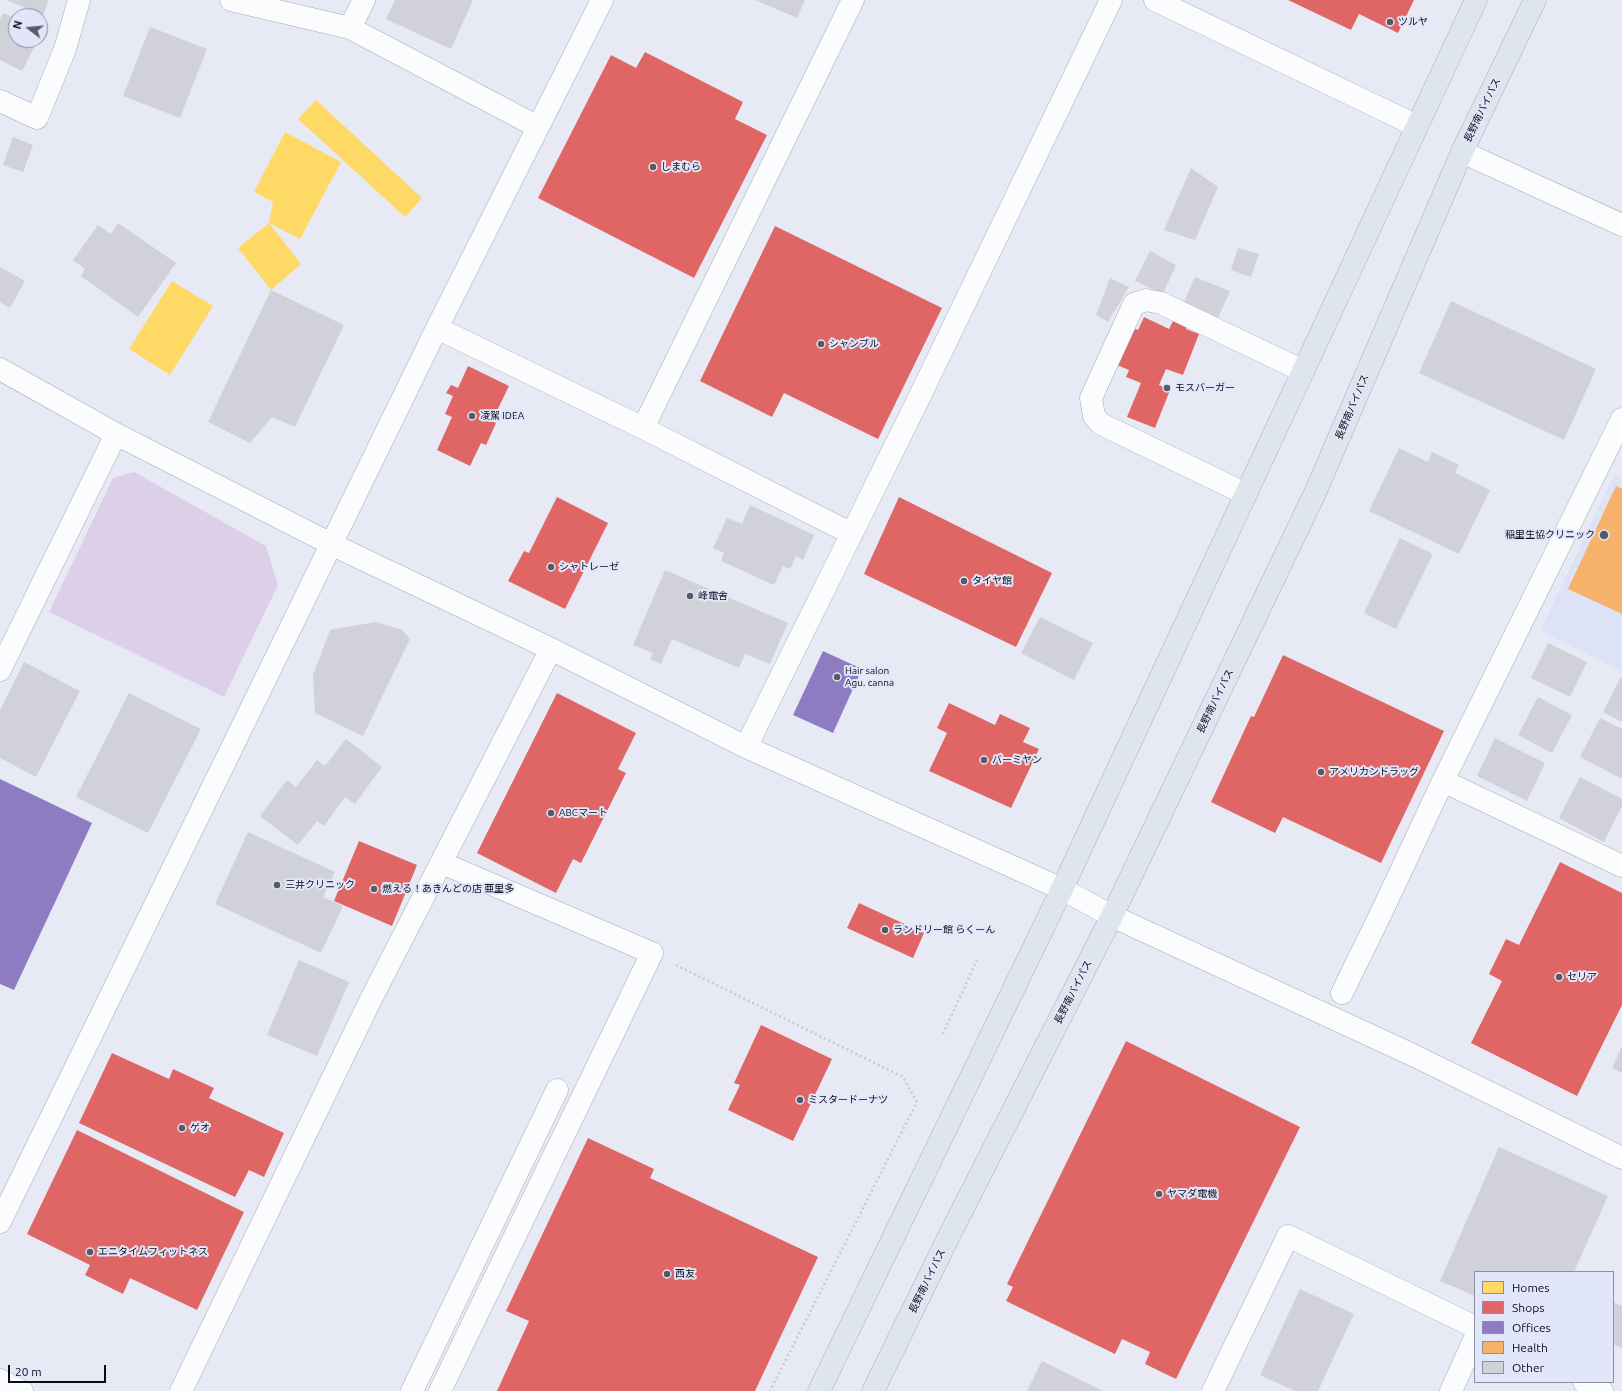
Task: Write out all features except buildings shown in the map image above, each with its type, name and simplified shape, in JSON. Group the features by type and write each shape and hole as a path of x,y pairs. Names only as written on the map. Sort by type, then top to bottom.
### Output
{"highway":[{"path":"819,1391 1062,889 1476,0"},
{"name":"長野南バイパス","path":"873,1391 949,1236 1112,916 1315,493 1462,152 1535,0"}],"street":[{"path":"0,101 37,118 65,49 79,0"},
{"path":"232,0 350,28 538,127"},
{"path":"350,28 364,0"},
{"path":"0,1222 437,328 602,0"},
{"path":"643,428 853,0"},
{"path":"746,747 916,404 1111,0"},
{"path":"1155,0 1417,126"},
{"path":"1462,152 1622,225"},
{"path":"1246,494 1101,424 1094,416 1091,398 1134,304 1146,300 1161,303 1303,371"},
{"path":"437,328 643,428 852,534"},
{"path":"0,369 116,434 331,544 551,649 746,747 1062,889 1112,916 1415,1056 1622,1158"},
{"path":"1342,993 1443,781 1622,418"},
{"path":"0,670 116,434"},
{"path":"182,1391 371,999 551,649"},
{"path":"1443,781 1622,866"},
{"path":"440,1391 652,953 442,863"},
{"path":"412,1391 557,1090"},
{"path":"1213,1391 1288,1236 1474,1327"},
{"path":"1451,1391 1474,1340"},
{"path":"0,1380 22,1391"},
{"path":"1586,1383 1602,1391"}],"path":[{"path":"652,953 903,1077 917,1102 770,1391"},
{"path":"943,1034 976,960"}],"shaded area":[{"path":"134,472 266,546 278,585 224,697 49,612 113,478"},
{"name":"稲里生協クリニック","path":"1614,475 1622,479 1622,672 1540,631"}],"place":[{"name":"ツルヤ","path":"1390,22"},
{"name":"しまむら","path":"653,167"},
{"name":"シャンブル","path":"821,344"},
{"name":"モスバーガー","path":"1167,388"},
{"name":"凌駕 IDEA","path":"472,416"},
{"name":"稲里生協クリニック","path":"1604,535"},
{"name":"シャトレーゼ","path":"551,567"},
{"name":"タイヤ館","path":"964,581"},
{"name":"峰電舎","path":"690,596"},
{"name":"Hair salon Agu. canna","path":"837,677"},
{"name":"バーミヤン","path":"984,760"},
{"name":"アメリカンドラッグ","path":"1321,772"},
{"name":"ABCマート","path":"551,813"},
{"name":"三井クリニック","path":"277,885"},
{"name":"燃える！あきんどの店 亜里多","path":"374,889"},
{"name":"ランドリー館 らくーん","path":"885,930"},
{"name":"セリア","path":"1559,977"},
{"name":"ミスタードーナツ","path":"800,1100"},
{"name":"ゲオ","path":"182,1128"},
{"name":"ヤマダ電機","path":"1159,1194"},
{"name":"エニタイムフィットネス","path":"90,1252"},
{"name":"西友","path":"667,1274"}]}
